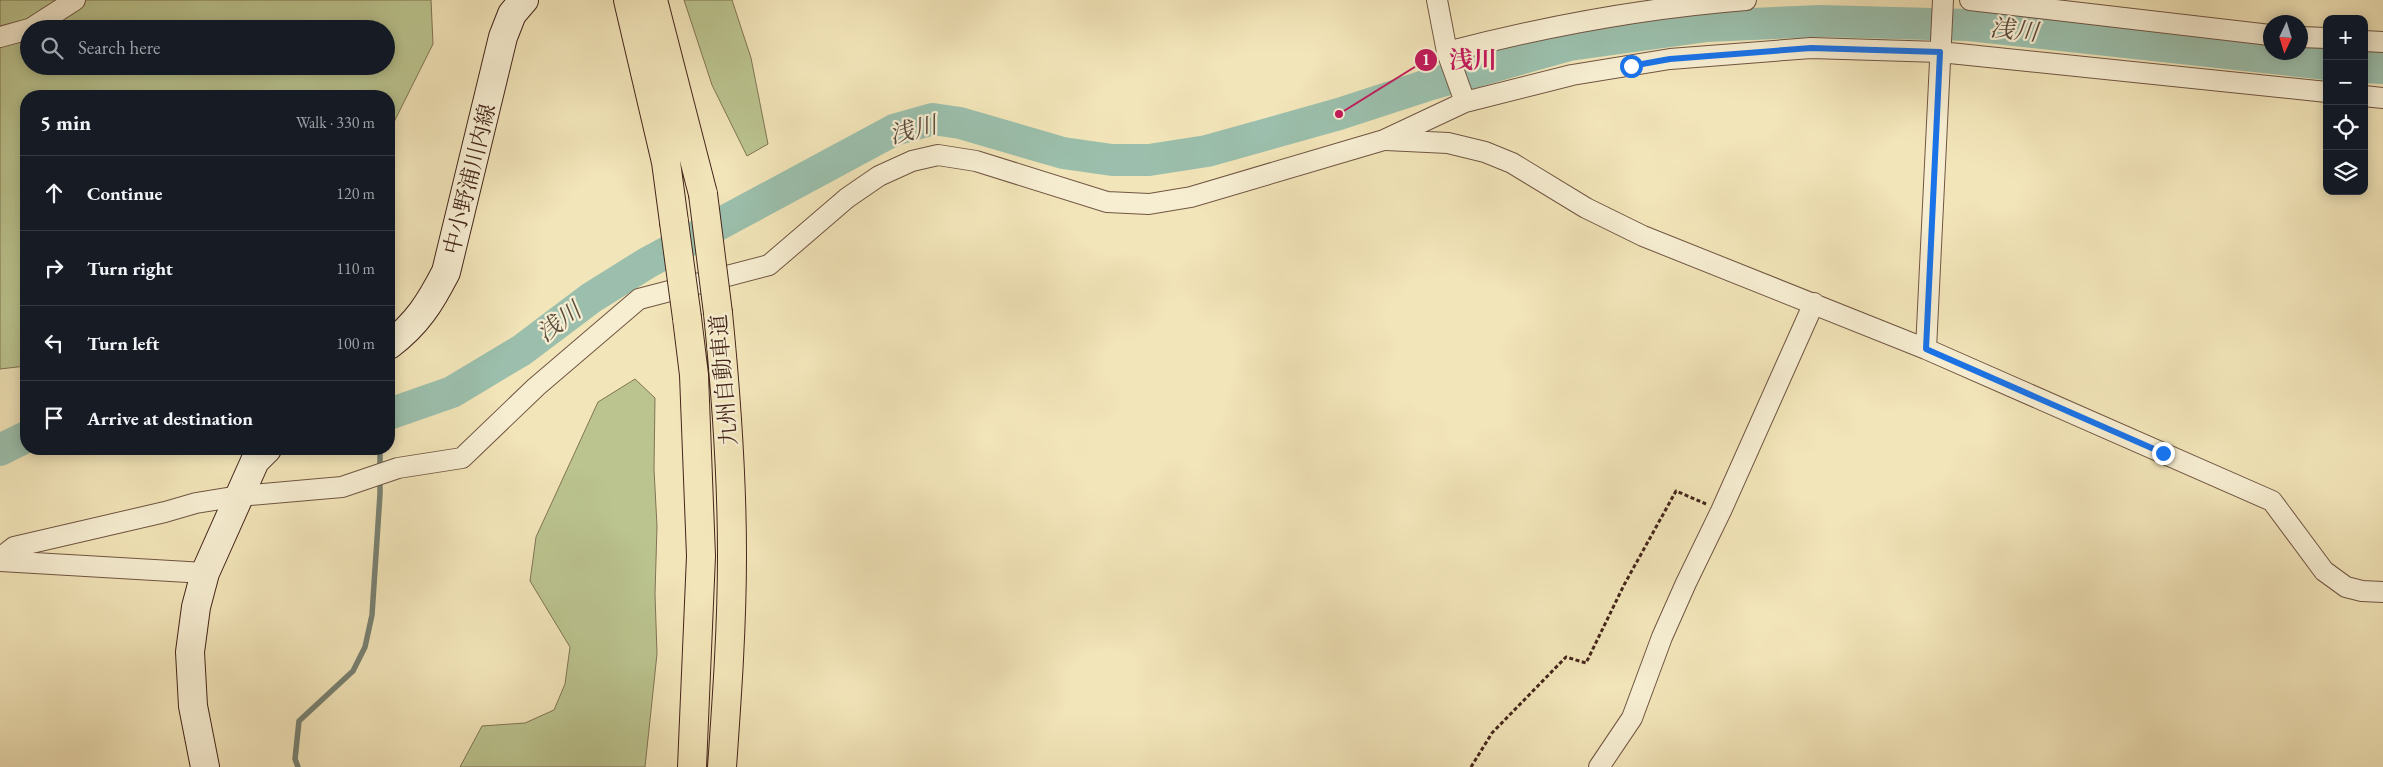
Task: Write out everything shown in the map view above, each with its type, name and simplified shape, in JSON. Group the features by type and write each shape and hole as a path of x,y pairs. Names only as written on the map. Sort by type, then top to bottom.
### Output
{"highway":[{"name":"九州自動車道","path":"628,0 666,162 694,375 701,556 692,767"},
{"name":"九州自動車道","path":"653,0 703,194 718,313 730,457 732,556 729,672 722,767"}],"main road":[{"name":"中小野浦川内線","path":"395,340 429,305 446,272 503,38 512,14 524,0"},
{"path":"205,767 192,706 190,652 196,607 205,573 239,496 261,455"}],"street":[{"path":"44,20 75,0"},
{"path":"1437,0 1449,55 1463,97"},
{"path":"1449,55 1519,33 1592,19 1701,3 1746,0"},
{"path":"1970,0 2263,34"},
{"path":"1926,349 1943,3"},
{"path":"0,37 20,32"},
{"path":"2308,37 2323,38"},
{"path":"2368,41 2383,42"},
{"path":"0,559 14,547 196,503 239,496 342,487 398,468 462,458 536,387 639,299 769,265 847,198 879,176 912,161 938,155 976,161 1108,202 1149,204 1191,197 1384,140 1463,97 1572,75 1670,59 1811,48 1941,47 2323,92"},
{"path":"2368,96 2383,98"},
{"path":"1384,140 1448,143 1485,152 1512,163 1586,208 1642,236 1926,349 2272,500 2324,571 2346,586 2362,591 2383,592"},
{"path":"1599,767 1632,718 1662,637 1814,303"},
{"path":"0,559 205,573"}],"path":[{"path":"1471,767 1492,733 1566,657 1586,663 1624,585 1676,491 1720,511"}],"green space":[{"path":"0,0 431,0 433,44 395,120 395,90 20,90 20,367 0,369"},
{"path":"684,0 732,0 751,58 768,144 747,156 712,85"},
{"path":"635,379 655,398 654,469 657,526 655,594 657,654 645,767 460,767 482,726 525,723 554,710 565,684 570,647 530,581 536,537 598,402"}],"waterway":[{"name":"浅川","path":"395,412 452,392 522,350 591,298 647,263 894,130 933,119 960,123 1063,153 1112,160 1149,160 1207,151 1339,114 1431,84 1569,45 1707,26 1820,21 1969,25 2323,64"},
{"name":"浅川","path":"2368,67 2383,68"},
{"name":"浅川","path":"0,450 20,440"},
{"path":"298,767 295,759 299,721 353,671 365,647 372,615 380,494 380,455"}],"place":[{"name":"浅川","path":"1339,114"}],"route":[{"path":"1631,66 1670,59 1811,48 1940,52 1926,349 2163,453"}]}
